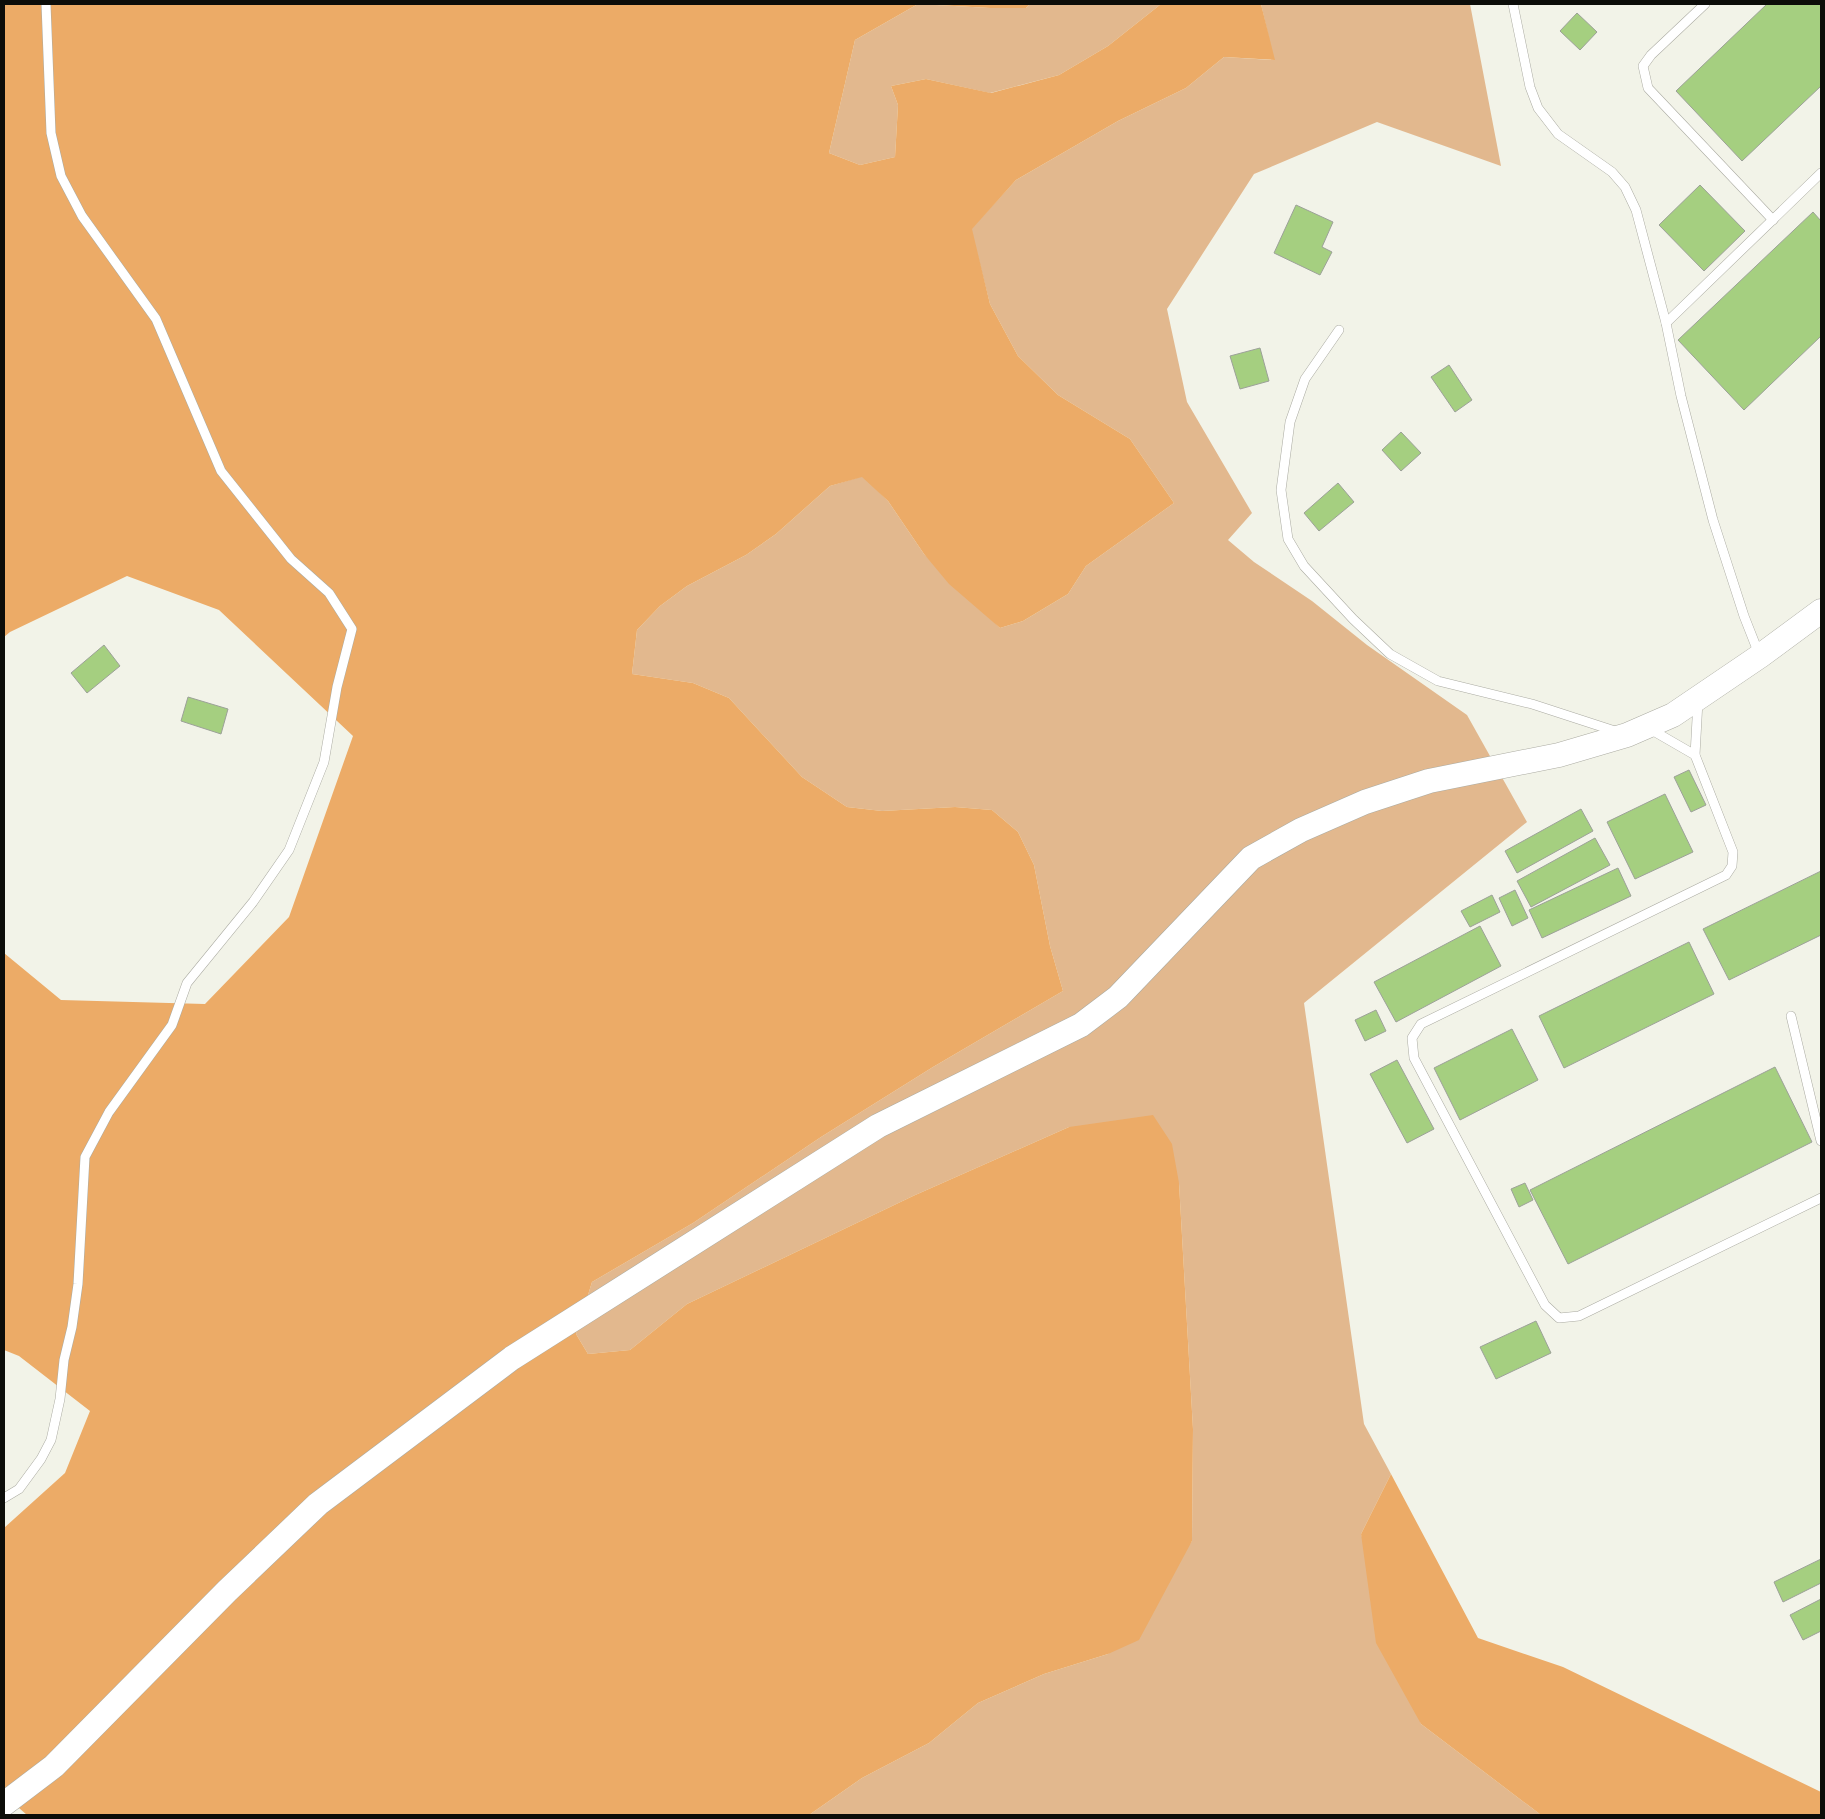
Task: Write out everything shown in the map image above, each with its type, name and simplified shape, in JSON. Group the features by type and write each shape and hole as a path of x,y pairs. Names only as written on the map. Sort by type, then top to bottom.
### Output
{"main road":[{"path":"4,1804 54,1766 227,1591 318,1504 512,1358 878,1126 1082,1025 1118,997 1251,858 1301,830 1366,802 1429,781 1559,755 1637,731 1673,715 1820,615"}],"lane":[{"path":"4,1498 19,1489 41,1459 51,1440 60,1399 64,1360 72,1326 78,1284 85,1158 109,1112 172,1025 188,983 253,902 289,850 324,762 337,688 352,629 329,593 291,559 221,471 156,318 82,216 61,176 51,133 46,4"},
{"path":"1513,4 1530,87 1538,108 1558,134 1612,172 1624,187 1636,210 1666,323 1681,396 1713,520 1744,616 1760,656"},
{"path":"1705,4 1643,66 1648,88 1774,220"},
{"path":"1666,323 1821,173"},
{"path":"1339,330 1306,379 1290,422 1281,490 1288,539 1304,566 1353,620 1390,654 1438,681 1637,731 1695,755"},
{"path":"1698,698 1695,755 1733,852 1732,866 1726,874 1421,1024 1412,1038 1414,1058 1545,1305 1559,1318 1579,1316 1821,1198"},
{"path":"1791,1016 1821,1141"}],"shaded area":[{"path":"4,4 918,4 855,40 829,153 860,165 895,157 898,105 891,86 926,79 991,93 1059,75 1108,46 1161,4 1261,4 1275,60 1224,57 1186,88 1118,121 1016,180 972,229 990,304 1018,356 1058,395 1130,439 1174,503 1086,566 1068,594 1023,621 1000,628 949,584 924,554 888,501 862,477 830,486 776,534 746,555 687,586 660,606 637,630 632,674 693,683 729,698 802,777 847,807 882,811 955,807 992,810 1018,832 1034,865 1050,946 1063,991 933,1067 821,1137 693,1223 592,1282 576,1334 588,1354 630,1350 687,1304 913,1196 1069,1127 1153,1115 1172,1144 1179,1183 1193,1429 1192,1541 1139,1640 1108,1654 1044,1674 978,1703 929,1743 862,1778 809,1815 27,1815 19,1808 4,1815 4,1528 65,1473 90,1411 19,1356 4,1350 4,953 61,1000 205,1004 289,917 353,736 219,610 127,576 10,632 4,637"},
{"path":"918,4 1026,8 1030,4 1161,4 1108,46 1059,75 990,93 926,79 891,86 898,105 895,157 860,165 829,153 855,40"},
{"path":"918,4 1030,4 1026,8 990,8"},
{"path":"1261,4 1470,4 1501,166 1377,122 1254,174 1167,309 1187,402 1252,513 1228,540 1254,562 1312,601 1367,645 1467,715 1527,822 1304,1003 1364,1424 1391,1474 1361,1534 1421,1724 1541,1815 809,1815 862,1778 929,1743 978,1703 1044,1674 1108,1654 1192,1541 1193,1429 1179,1183 1069,1127 913,1196 687,1304 630,1350 588,1354 576,1334 592,1282 693,1223 821,1137 933,1067 1063,991 1050,946 1034,865 1018,832 992,810 955,807 882,811 847,807 802,777 729,698 693,683 632,674 637,630 660,606 687,586 746,555 776,534 830,486 863,476 888,501 924,554 1000,628 1023,621 1068,594 1086,566 1174,503 1130,439 1058,395 1018,356 990,304 971,229 1016,180 1118,121 1186,88 1224,57 1274,60"},
{"path":"1391,1474 1478,1638 1563,1667 1821,1792 1821,1815 1541,1815 1421,1724 1376,1643 1361,1534"}],"building":[{"path":"1767,4 1821,4 1821,86 1742,161 1676,91"},
{"path":"1577,13 1597,32 1580,50 1560,31"},
{"path":"1700,185 1745,231 1704,271 1659,225"},
{"path":"1296,205 1333,222 1322,247 1332,252 1320,275 1274,253"},
{"path":"1813,212 1821,221 1821,336 1744,410 1678,340"},
{"path":"1260,348 1269,381 1240,389 1230,356"},
{"path":"1449,365 1472,400 1455,412 1431,377"},
{"path":"1401,432 1421,453 1401,471 1382,450"},
{"path":"1338,483 1354,502 1319,531 1304,513"},
{"path":"104,645 120,666 87,693 71,673"},
{"path":"188,697 228,709 221,734 181,721"},
{"path":"1689,770 1706,805 1691,812 1674,777"},
{"path":"1665,794 1693,852 1635,879 1607,822"},
{"path":"1581,809 1593,831 1517,873 1505,851"},
{"path":"1595,838 1610,865 1531,907 1517,881"},
{"path":"1618,868 1631,896 1542,938 1529,910"},
{"path":"1821,871 1821,935 1729,980 1703,929"},
{"path":"1515,890 1528,918 1512,926 1499,898"},
{"path":"1492,895 1500,912 1470,927 1461,911"},
{"path":"1480,926 1501,966 1396,1022 1374,982"},
{"path":"1689,942 1714,994 1564,1068 1539,1016"},
{"path":"1376,1010 1386,1031 1365,1041 1355,1020"},
{"path":"1512,1029 1538,1080 1460,1120 1434,1068"},
{"path":"1397,1060 1434,1129 1407,1143 1370,1074"},
{"path":"1775,1067 1812,1142 1568,1264 1530,1190"},
{"path":"1525,1183 1533,1200 1519,1207 1511,1189"},
{"path":"1536,1321 1551,1353 1496,1379 1480,1347"},
{"path":"1821,1559 1821,1583 1783,1602 1774,1582"},
{"path":"1821,1599 1821,1631 1803,1640 1790,1615"}]}
